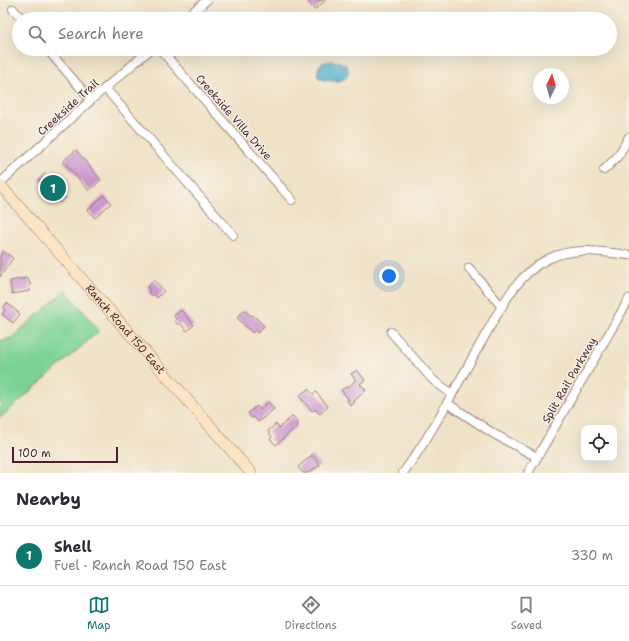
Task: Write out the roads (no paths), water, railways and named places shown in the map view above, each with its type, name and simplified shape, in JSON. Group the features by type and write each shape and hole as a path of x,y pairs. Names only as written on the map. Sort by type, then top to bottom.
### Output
{"main road":[{"name":"Ranch Road 150 East","path":"0,184 251,473"}],"street":[{"path":"192,12 207,0"},
{"path":"13,8 16,12"},
{"path":"53,56 91,100"},
{"name":"Creekside Trail","path":"0,184 91,100 143,56"},
{"name":"Creekside Villa Drive","path":"166,56 292,200"},
{"path":"105,88 233,235"},
{"path":"604,170 618,156 629,137"},
{"path":"403,473 447,403 502,307 521,279 534,267 549,258 565,253 586,250 629,255"},
{"path":"469,268 502,307"},
{"name":"Split Rail Parkway","path":"528,473 629,299"},
{"path":"391,332 433,380 452,394"},
{"path":"447,403 494,434 537,457"}],"water":[{"path":"325,62 340,62 346,65 348,75 345,79 328,81 318,77 320,65"}],"place":[{"name":"Shell","path":"53,188"}]}
